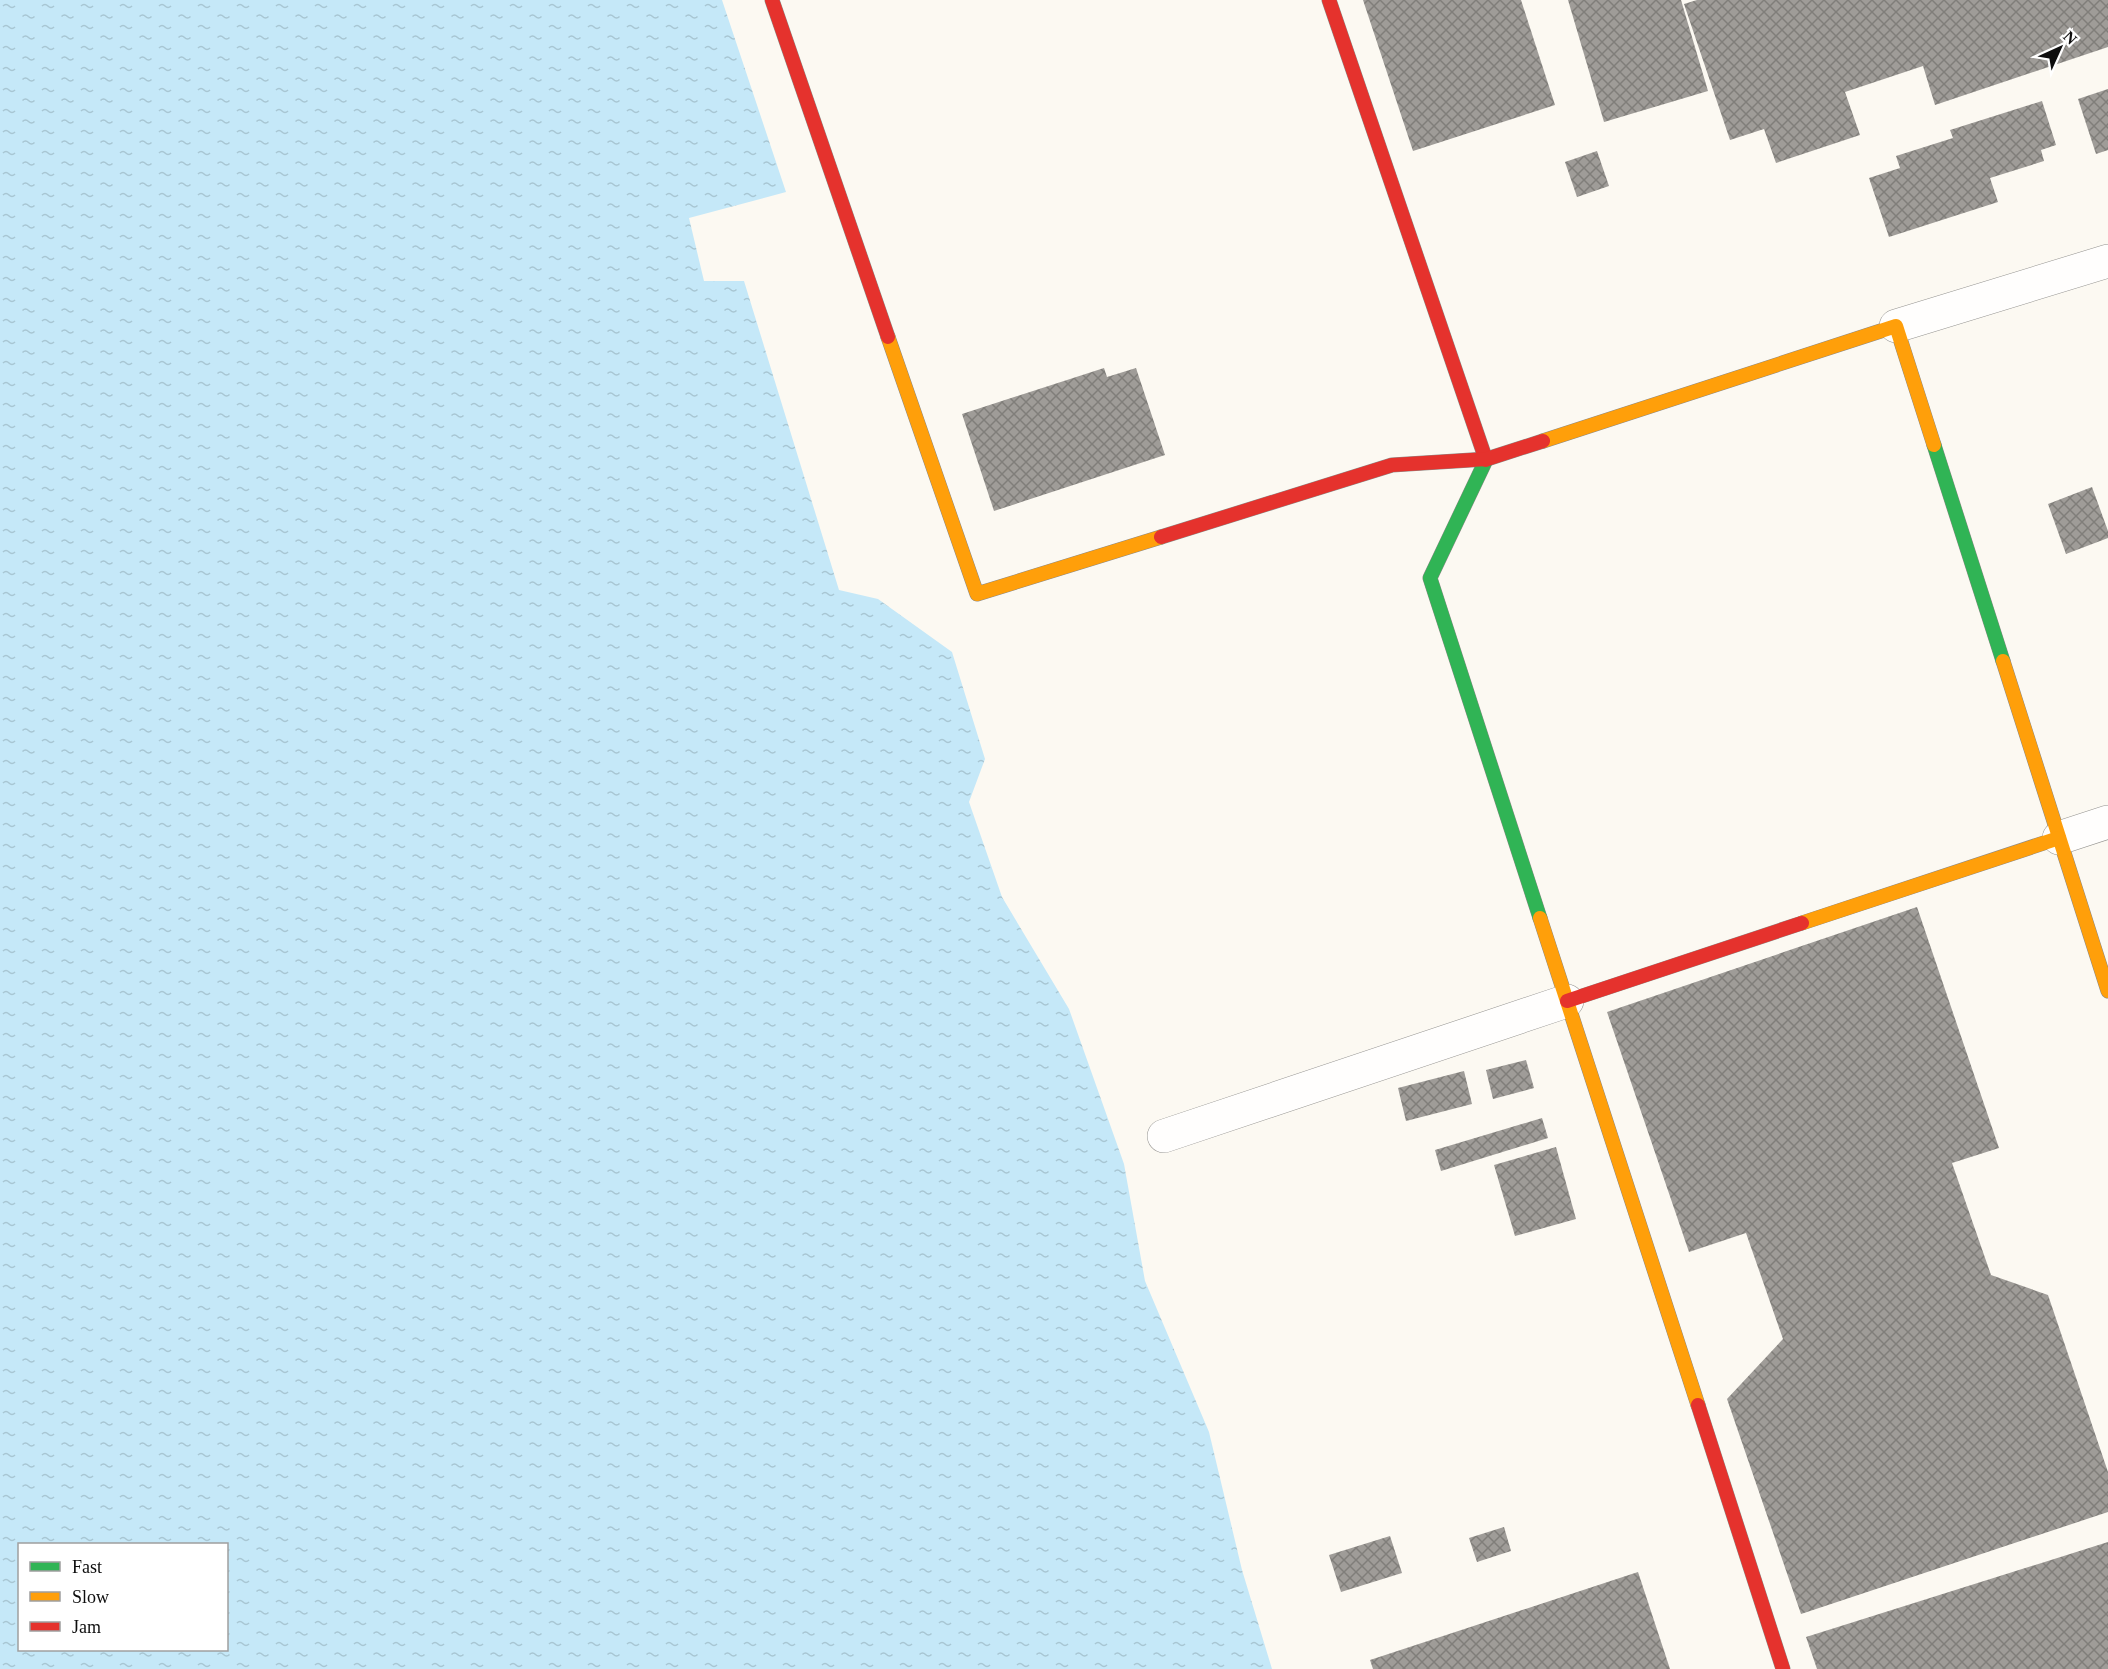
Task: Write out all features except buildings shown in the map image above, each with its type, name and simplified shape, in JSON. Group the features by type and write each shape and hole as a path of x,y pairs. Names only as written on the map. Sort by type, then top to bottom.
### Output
{"street":[{"path":"772,0 976,594 1392,465 1487,459 1896,326 2108,261"},
{"path":"1329,0 1487,459 1430,578 1783,1669"},
{"path":"1896,326 2108,991"},
{"path":"1164,1136 2108,822"}],"water":[{"path":"0,0 722,0 786,192 689,218 704,281 744,281 839,590 878,599 952,652 985,759 969,802 1002,897 1069,1009 1124,1164 1145,1281 1209,1432 1242,1570 1272,1669 0,1669"}],"traffic: fast":[{"path":"1934,445 2003,661"},
{"path":"1486,460 1430,578 1540,918"}],"traffic: slow":[{"path":"1543,441 1896,326 1934,445"},
{"path":"888,337 977,594 1161,537"},
{"path":"2003,661 2108,991"},
{"path":"1802,923 2059,838"},
{"path":"1540,918 1698,1405"}],"traffic: jam":[{"path":"772,0 888,337"},
{"path":"1329,0 1486,460"},
{"path":"1161,537 1392,465 1487,459 1543,441"},
{"path":"1567,1001 1802,923"},
{"path":"1698,1405 1783,1669"}]}
